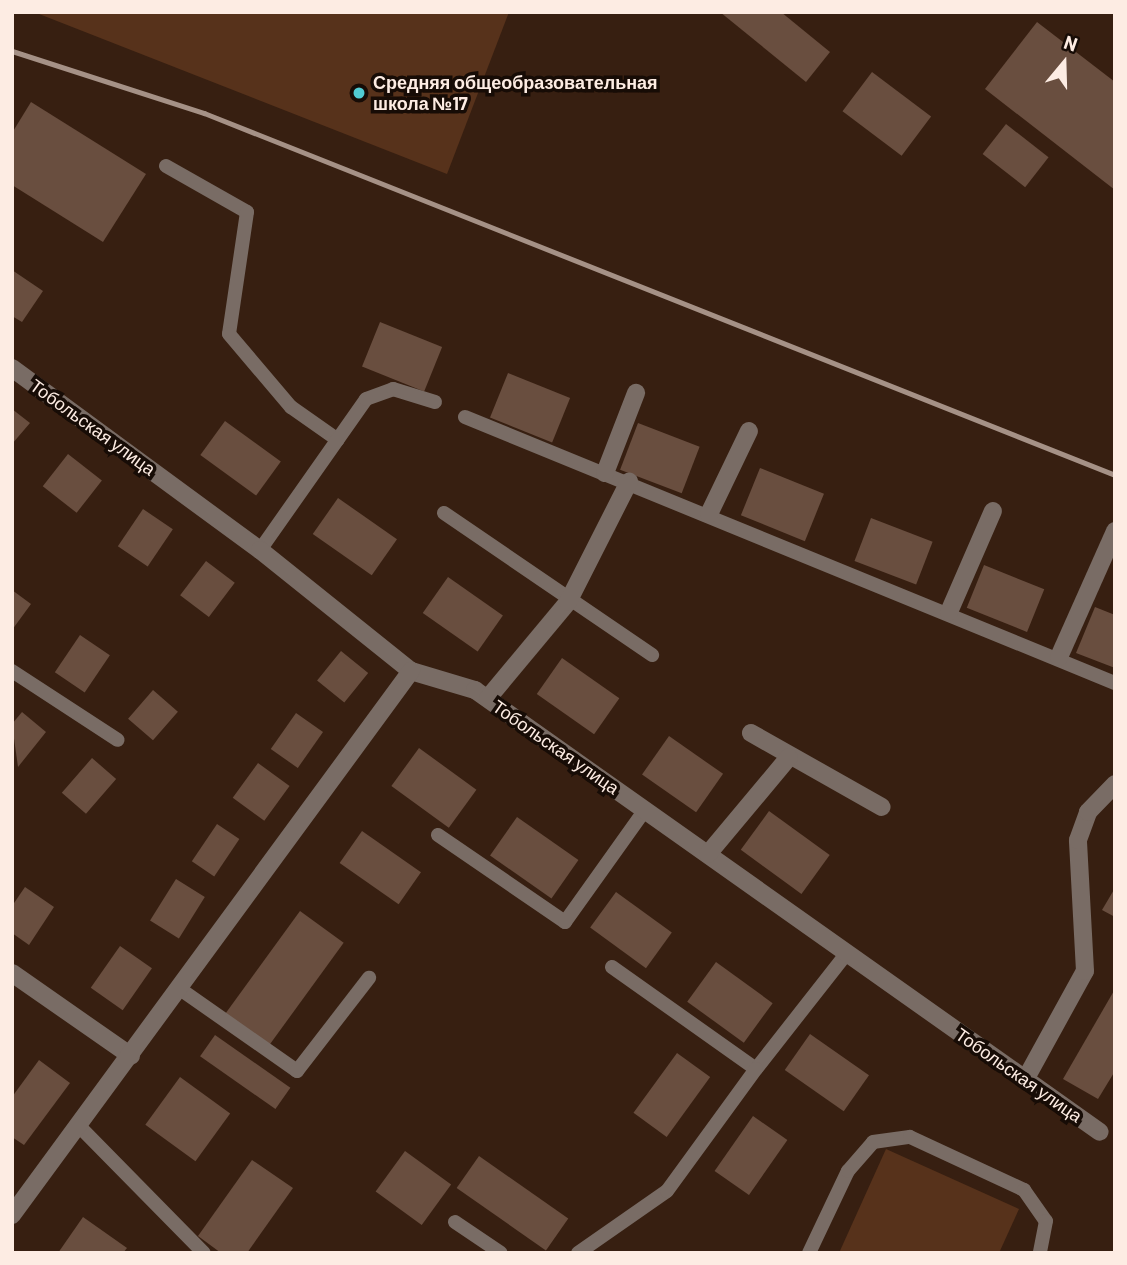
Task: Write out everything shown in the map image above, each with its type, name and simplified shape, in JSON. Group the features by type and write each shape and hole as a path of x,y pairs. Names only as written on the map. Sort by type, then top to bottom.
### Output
{"street":[{"name":"Тобольская улица","path":"12,368 260,550 411,671 488,698 1100,1132"},
{"path":"605,472 636,393"},
{"path":"709,514 749,431"},
{"path":"488,698 568,602 629,482"},
{"path":"949,612 993,511"},
{"path":"1059,657 1115,531"},
{"path":"12,1215 411,671"},
{"path":"751,733 789,757 882,807"},
{"path":"708,855 789,757"},
{"path":"1025,1080 1085,971 1078,841 1088,811 1115,784"},
{"path":"12,973 131,1056"}],"lane":[{"path":"166,166 247,212 229,334 291,407 338,440"},
{"path":"260,550 376,391 393,389 435,402"},
{"path":"465,418 605,472 1059,657 1115,684"},
{"path":"444,513 652,655"},
{"path":"13,673 118,740"},
{"path":"438,835 565,922 645,810"},
{"path":"578,1253 667,1191 756,1069 847,953"},
{"path":"612,967 756,1069"},
{"path":"180,989 297,1071 369,978"},
{"path":"79,1126 204,1253"},
{"path":"808,1253 856,1161 873,1142 910,1137 1024,1190 1046,1221 1040,1253"},
{"path":"455,1222 500,1253"}],"shaded area":[{"name":"Средняя общеобразовательная школа №17","path":"34,12 509,12 447,174"},
{"path":"886,1149 1019,1209 999,1253 839,1253"}],"building":[{"path":"720,12 781,12 830,52 806,82"},
{"path":"1037,22 1115,82 1115,190 985,89"},
{"path":"872,72 931,117 902,156 843,111"},
{"path":"31,102 146,174 103,242 12,185 12,133"},
{"path":"1006,124 1049,157 1025,187 983,154"},
{"path":"12,270 43,291 22,322 12,316"},
{"path":"380,322 442,347 424,392 362,367"},
{"path":"508,373 570,398 552,443 490,418"},
{"path":"12,409 30,423 12,444"},
{"path":"225,421 281,462 256,496 200,455"},
{"path":"638,423 700,447 682,493 620,470"},
{"path":"68,454 102,480 77,513 43,486"},
{"path":"760,468 824,494 805,541 741,515"},
{"path":"338,498 397,539 372,575 313,534"},
{"path":"143,509 173,529 148,566 118,546"},
{"path":"871,518 933,542 916,585 855,561"},
{"path":"206,561 235,583 209,617 180,595"},
{"path":"984,565 1044,589 1027,632 967,608"},
{"path":"448,577 503,615 478,651 423,613"},
{"path":"12,590 31,604 12,630"},
{"path":"1095,607 1115,615 1115,668 1076,653"},
{"path":"80,635 110,655 85,692 55,672"},
{"path":"341,651 368,673 344,703 317,681"},
{"path":"562,658 619,698 594,734 537,694"},
{"path":"153,690 178,712 153,740 128,719"},
{"path":"22,712 46,732 18,767 12,724"},
{"path":"296,713 323,732 298,768 271,749"},
{"path":"669,736 723,774 696,812 642,775"},
{"path":"419,748 476,790 449,828 391,786"},
{"path":"92,758 116,779 86,814 62,793"},
{"path":"258,763 290,786 264,821 233,798"},
{"path":"769,811 830,855 801,894 741,850"},
{"path":"517,817 578,860 551,899 490,856"},
{"path":"217,824 239,839 214,876 192,861"},
{"path":"362,831 421,872 399,904 340,863"},
{"path":"176,879 205,897 179,939 150,921"},
{"path":"25,887 54,907 29,945 12,933 12,906"},
{"path":"1115,888 1115,917 1102,910"},
{"path":"616,892 672,933 646,968 590,928"},
{"path":"300,911 344,943 268,1046 225,1015"},
{"path":"120,946 152,968 123,1010 91,988"},
{"path":"716,962 773,1003 744,1043 687,1002"},
{"path":"1115,989 1115,1071 1098,1099 1063,1079"},
{"path":"810,1034 869,1075 844,1111 785,1070"},
{"path":"215,1035 290,1088 275,1109 200,1056"},
{"path":"677,1053 710,1077 667,1137 634,1113"},
{"path":"39,1060 70,1083 24,1145 12,1137 12,1097"},
{"path":"180,1077 230,1113 195,1161 145,1125"},
{"path":"753,1116 787,1140 749,1195 715,1171"},
{"path":"405,1151 451,1185 422,1225 376,1191"},
{"path":"479,1156 568,1219 546,1250 457,1188"},
{"path":"252,1160 293,1188 247,1253 221,1253 198,1236"},
{"path":"83,1217 127,1248 123,1253 58,1253"}],"railway":[{"path":"12,51 204,113 1115,475"}],"place":[{"name":"Средняя общеобразовательная школа №17","path":"359,93"}]}
